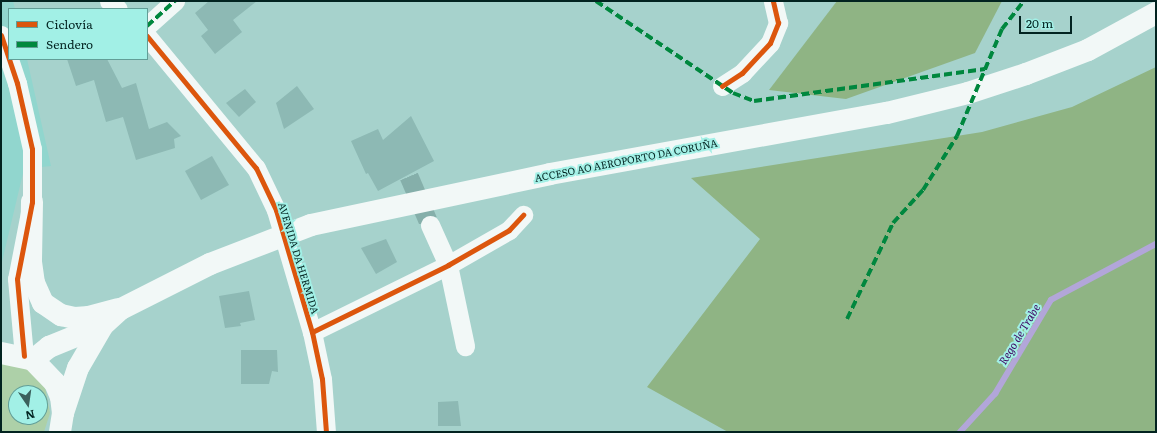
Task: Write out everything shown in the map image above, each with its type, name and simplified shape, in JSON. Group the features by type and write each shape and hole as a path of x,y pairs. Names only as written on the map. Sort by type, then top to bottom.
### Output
{"highway":[{"name":"ACCESO AO AEROPORTO DA CORUÑA","path":"62,422 78,368 103,325 121,309 210,264 311,225 550,174 887,112 968,93 1026,74 1088,50 1156,13"},
{"path":"32,202 31,262 34,283 43,303 61,315 75,318 89,318 121,309"},
{"name":"ACCESO AO AEROPORTO DA CORUÑA","path":"62,422 61,397 55,382 45,370 28,358 49,347 103,325"},
{"path":"1,353 28,358"}],"street":[{"path":"109,1 117,8"},
{"path":"148,25 175,1"},
{"path":"722,86 742,73 770,44 778,23 773,1"},
{"path":"1,35 8,56"},
{"name":"AVENIDA DA HERMIDA","path":"148,37 256,168 276,210 312,332 322,380 326,432"},
{"path":"9,60 17,83 32,149 32,202 17,279 28,358"},
{"path":"312,332 448,265 509,230 523,215"},
{"path":"430,225 448,265 465,346"}],"shaded area":[{"path":"1,1 13,1 15,8 8,8 8,60 27,60 51,166 24,169 1,266"}],"green space":[{"path":"837,1 1002,1 975,53 846,99 769,90"},
{"path":"1156,67 1156,432 728,432 647,387 760,239 691,178 982,132 1072,107"},
{"path":"1,360 27,367 43,385 8,385 8,425 46,425 44,432 1,432"},
{"path":"48,403 50,413 48,419"}],"building":[{"path":"209,1 257,1 233,20 242,32 215,54 201,36 208,30 195,13"},
{"path":"67,60 108,60 122,88 136,83 149,129 167,122 181,136 174,139 175,148 136,160 123,117 106,122 94,80 76,86"},
{"path":"297,86 314,109 284,129 276,103"},
{"path":"245,89 256,102 239,117 226,103"},
{"path":"411,116 434,161 378,191 368,173 366,174 351,141 378,129 383,140"},
{"path":"212,156 229,185 201,200 185,171"},
{"path":"386,239 397,262 376,274 361,248"},
{"path":"249,291 255,320 240,323 241,326 225,328 219,296"},
{"path":"241,350 277,350 278,372 272,371 269,384 241,384"},
{"path":"458,401 461,426 438,426 438,402"}],"waterway":[{"name":"Rego de Trabe","path":"960,432 995,394 1051,300 1156,244"}],"tunnel":[{"path":"409,176 430,225"}],"marked path":[{"path":"148,25 175,1"},
{"path":"596,1 733,93 754,101 985,69"},
{"path":"847,319 893,223 923,190 957,136 1002,29 1024,1"}],"cycle path":[{"path":"722,86 742,73 770,43 778,23 773,1"},
{"path":"1,35 8,56"},
{"path":"148,37 256,168 276,210 312,332 322,379 326,432"},
{"path":"9,60 17,83 32,149 32,202 17,279 24,356"},
{"path":"312,332 448,265 509,230 523,215"}]}
